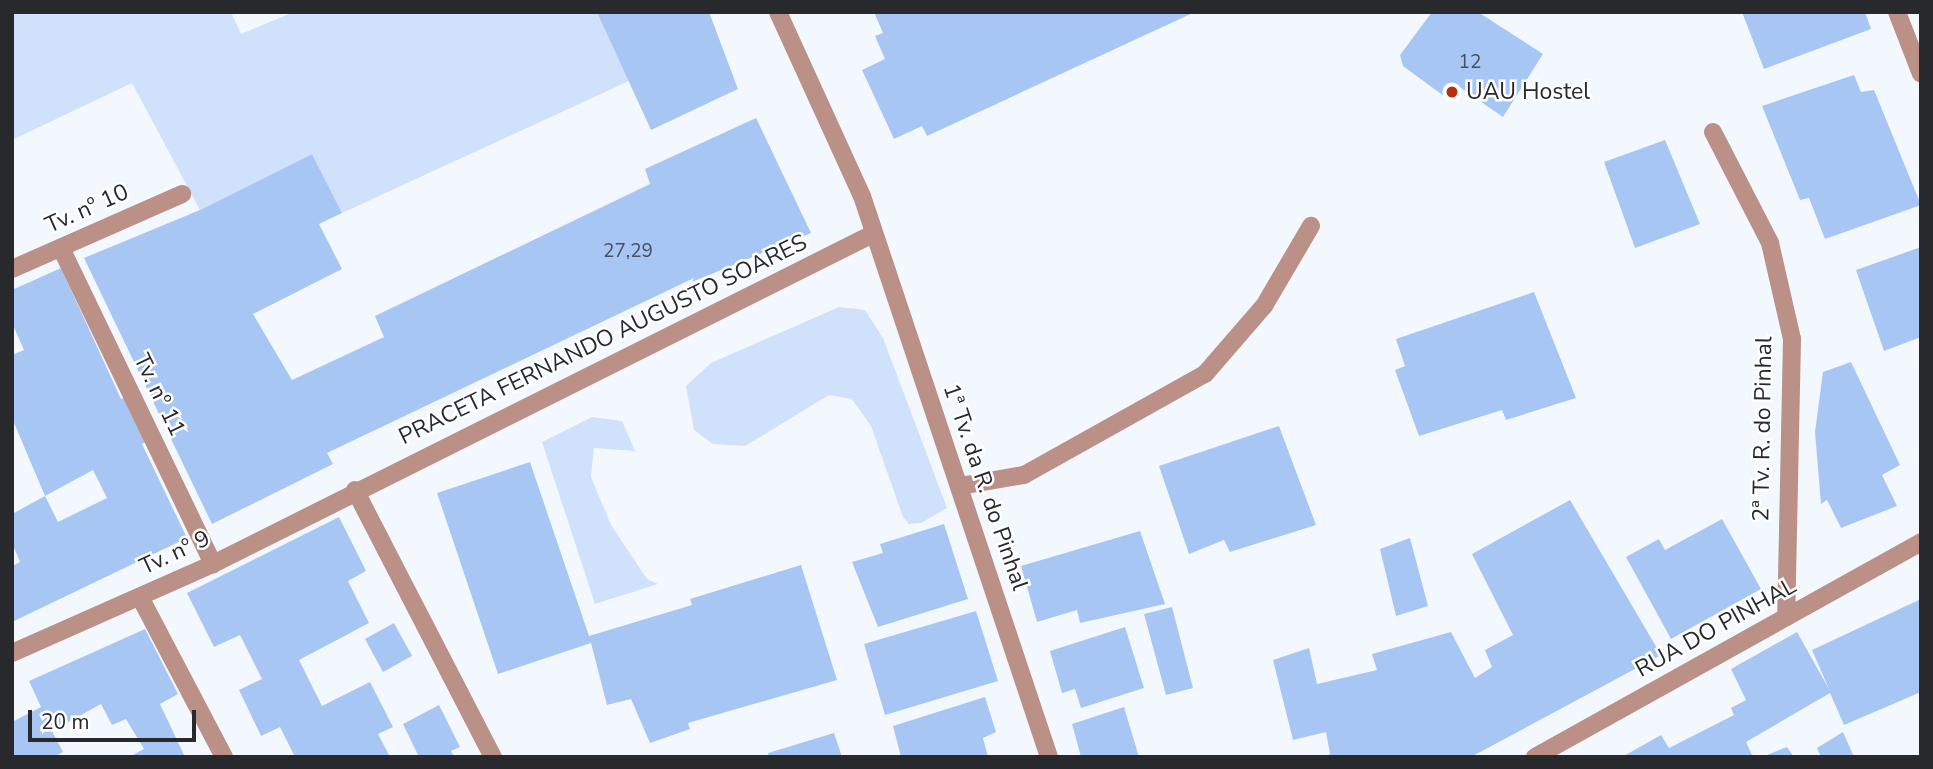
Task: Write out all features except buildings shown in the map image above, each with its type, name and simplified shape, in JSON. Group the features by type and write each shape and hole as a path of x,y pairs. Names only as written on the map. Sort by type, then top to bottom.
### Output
{"street":[{"name":"1ª Tv. da R. do Pinhal","path":"778,12 862,196 1049,757"},
{"path":"1896,12 1921,74"},
{"name":"2ª Tv. R. do Pinhal","path":"1713,132 1770,243 1792,339 1786,617"},
{"name":"Tv. nº 10","path":"12,269 182,194"},
{"path":"960,486 1024,475 1205,374 1265,306 1311,226"},
{"name":"PRACETA FERNANDO AUGUSTO SOARES","path":"355,490 873,234"},
{"name":"Tv. nº 11","path":"61,248 213,564"},
{"path":"355,490 493,757"},
{"name":"Tv. nº 9","path":"12,653 213,564 355,490"},
{"name":"RUA DO PINHAL","path":"1535,757 1921,542"},
{"path":"140,597 224,757"}],"shaded area":[{"path":"12,12 231,12 241,34 294,12 598,12 629,81 342,213 312,154 200,210 132,83 12,140"},
{"path":"839,307 865,310 883,338 947,508 921,523 909,524 903,517 871,426 852,399 829,395 745,446 713,444 694,430 686,386 711,363"},
{"path":"592,417 622,421 635,451 594,448 591,477 611,525 647,579 658,584 595,604 542,442"}],"place":[{"name":"UAU Hostel","path":"1452,92"}]}
